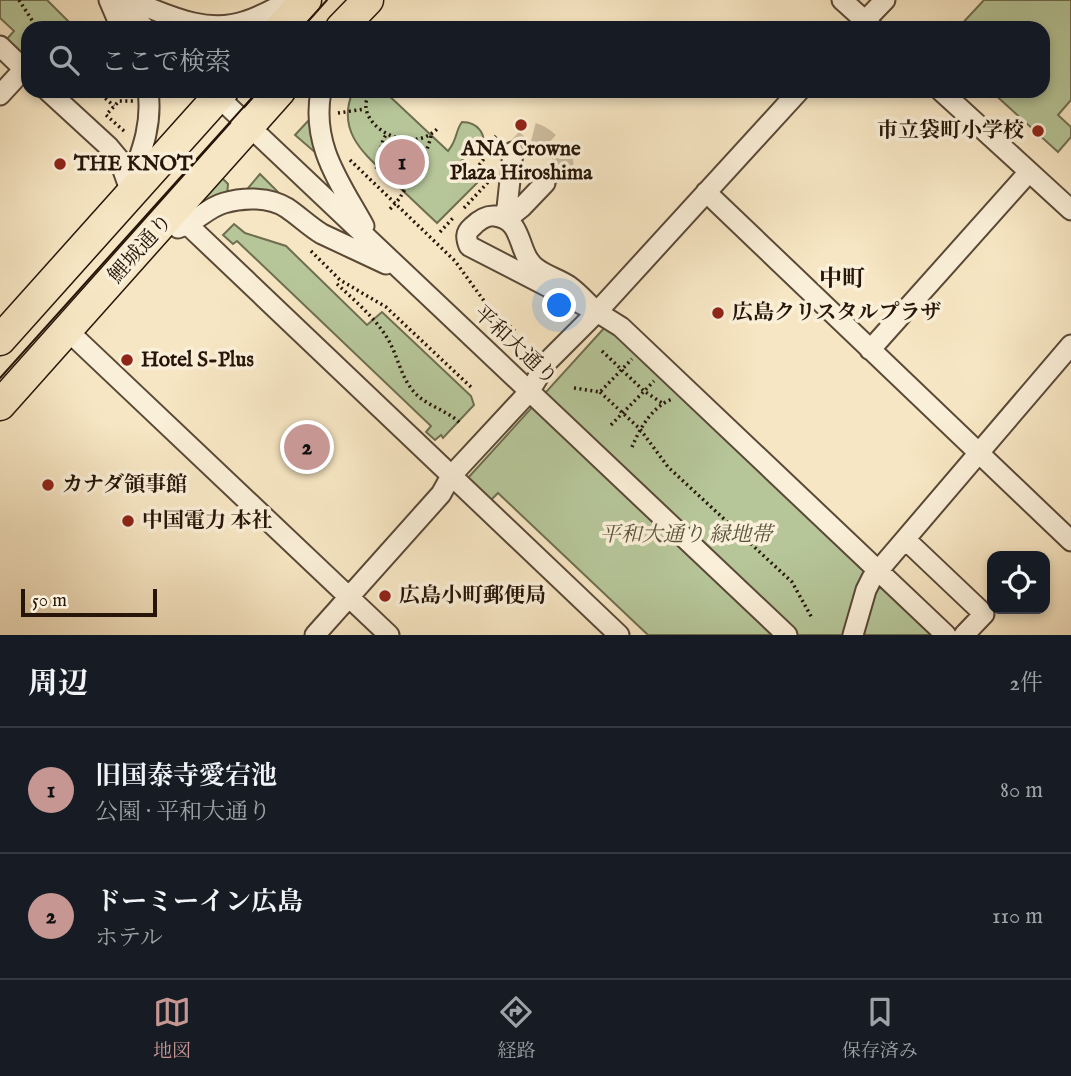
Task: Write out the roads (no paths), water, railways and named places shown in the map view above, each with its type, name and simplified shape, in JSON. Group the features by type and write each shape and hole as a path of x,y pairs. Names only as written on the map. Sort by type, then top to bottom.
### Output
{"highway":[{"path":"348,21 369,0"},
{"name":"鯉城通り","path":"0,340 213,98"},
{"name":"鯉城通り","path":"0,405 274,98"}],"street":[{"path":"109,0 118,21"},
{"path":"116,0 138,21"},
{"path":"130,0 187,21"},
{"path":"359,21 369,0"},
{"path":"842,0 861,21"},
{"path":"869,21 885,0"},
{"path":"246,21 290,6"},
{"path":"0,46 21,66"},
{"path":"0,95 21,76"},
{"path":"56,98 109,147 118,159 126,195"},
{"path":"126,195 148,135 151,110 143,98"},
{"name":"平和大通り","path":"223,98 787,635"},
{"path":"320,98 318,122 321,142 329,162 375,245"},
{"path":"315,635 441,494 451,476 529,392 548,361 597,312 793,98"},
{"path":"949,98 1071,210"},
{"path":"504,218 513,152"},
{"path":"870,350 1029,172"},
{"path":"504,218 522,207 545,183"},
{"path":"706,192 1071,541"},
{"path":"155,234 188,225 207,210 226,202 248,199 270,201 284,206 319,232 403,272"},
{"path":"597,312 569,286 536,268 527,259 513,224 504,218 490,216 481,219 472,227 466,238 469,246 621,327 946,635"},
{"path":"188,225 619,635"},
{"path":"67,330 389,635"},
{"path":"853,635 866,590 878,571 1071,345"},
{"path":"906,540 984,614 964,635"}],"tunnel":[{"path":"513,152 532,132 551,144 564,163 545,183"}],"tram line":[{"path":"308,21 327,0"},
{"path":"0,378 252,98"}],"place":[{"name":"ANA Crowne Plaza Hiroshima","path":"521,125"},
{"name":"市立袋町小学校","path":"1038,131"},
{"name":"旧国泰寺愛宕池","path":"402,162"},
{"name":"THE KNOT","path":"60,164"},
{"name":"広島クリスタルプラザ","path":"718,313"},
{"name":"Hotel S-Plus","path":"127,360"},
{"name":"ドーミーイン広島","path":"307,447"},
{"name":"カナダ領事館","path":"48,485"},
{"name":"中国電力 本社","path":"128,521"},
{"name":"広島小町郵便局","path":"385,596"}],"district":[{"name":"中町","path":"842,279"}],"park label":[{"name":"平和大通り 緑地帯","path":"686,535"}]}
